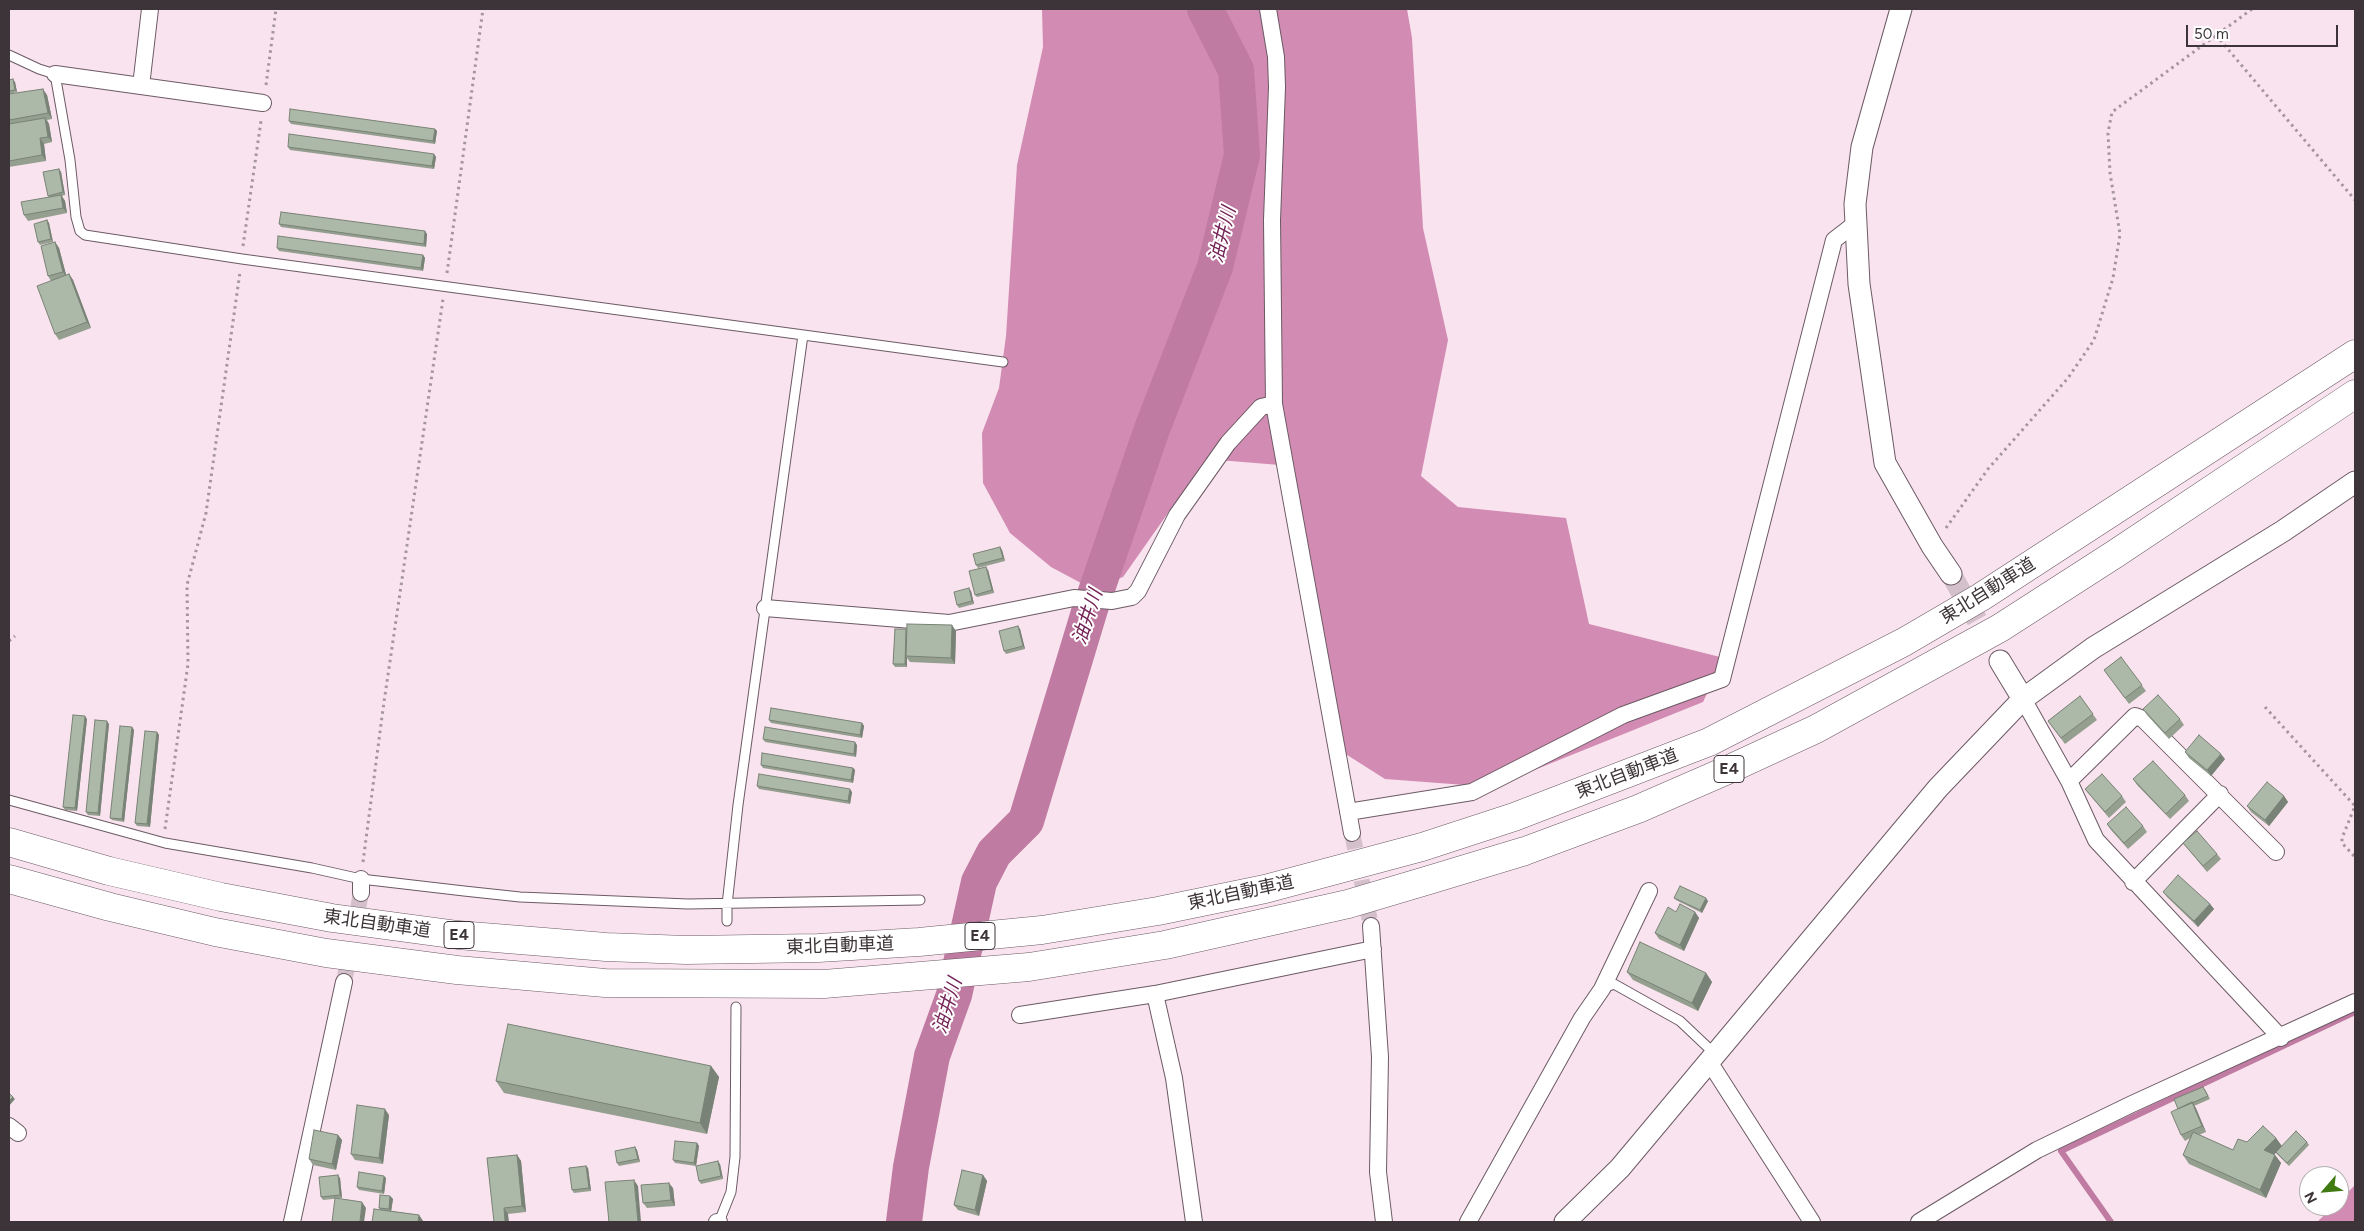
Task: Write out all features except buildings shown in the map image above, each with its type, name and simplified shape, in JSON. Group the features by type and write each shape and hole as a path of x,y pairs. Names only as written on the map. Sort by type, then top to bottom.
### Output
{"highway":[{"name":"東北自動車道","path":"9,842 109,870 221,897 332,918 458,935 606,947 686,950 818,948 919,942 1042,930 1158,911 1265,889 1422,847 1514,817 1709,742 1904,642 1981,597 2355,354"},
{"name":"東北自動車道","path":"9,879 110,907 215,932 326,953 457,970 605,983 824,984 1029,967 1165,945 1348,904 1525,851 1638,809 1816,729 2000,628 2115,554 2355,394"}],"street":[{"path":"141,86 150,9"},
{"path":"1268,9 1276,57 1277,87 1272,220 1274,404 1352,833"},
{"path":"1901,9 1862,147 1855,204 1859,284 1885,463 1932,546 1951,574"},
{"path":"55,74 263,103"},
{"path":"1348,812 1472,792 1623,715 1722,679 1834,240 1856,222"},
{"path":"765,608 949,623 1074,598 1112,602 1132,597 1138,591 1177,515 1228,443 1261,407 1274,404"},
{"path":"1565,1222 1620,1168 1938,788 2023,699 2093,648 2283,531 2355,482"},
{"path":"2000,661 2069,781 2096,840 2280,1038"},
{"path":"2069,781 2135,716 2143,719 2276,852"},
{"path":"2133,882 2220,794"},
{"path":"1468,1222 1582,1018 1602,989 1649,892"},
{"path":"1371,926 1380,1057 1378,1172 1384,1222"},
{"path":"1020,1015 1155,994 1373,949"},
{"path":"292,1222 344,982"},
{"path":"1155,994 1174,1078 1194,1222"},
{"path":"1919,1222 2037,1150 2132,1104 2280,1038 2355,1002"},
{"path":"1713,1059 1812,1222"}],"lane":[{"path":"9,55 55,74 70,160 76,217 80,231 85,235 242,259 1003,362"},
{"path":"727,921 726,904 803,336"},
{"path":"9,800 165,843 312,868 361,886 520,897 726,904 920,900"},
{"path":"1602,989 1614,984 1680,1021 1713,1059"},
{"path":"719,1222 731,1192 735,1157 736,1007"}],"path":[{"path":"165,843 166,823 188,664 187,585 206,513 276,9"},
{"path":"361,886 383,708 483,9"},
{"path":"1932,546 1988,469 2068,378 2094,340 2113,278 2120,234 2110,173 2108,133 2112,112 2252,9"},
{"path":"2216,35 2355,200"},
{"path":"9,641 15,636"},
{"path":"2265,707 2355,806 2342,838 2342,843 2355,857"}],"shaded area":[{"path":"1042,9 1407,9 1412,38 1423,228 1448,340 1421,476 1458,507 1566,518 1589,624 1724,658 1703,702 1492,787 1385,779 1333,746 1292,466 1206,459 1123,577 1100,586 1081,583 1051,567 1010,533 983,483 982,433 999,388 1006,336 1017,165 1043,47"},
{"path":"2355,1185 2355,1222 2317,1222 2323,1216 2349,1216 2349,1191"}],"waterway":[{"name":"油井川","path":"904,1222 911,1167 932,1056 954,995 979,882 994,853 1026,821 1090,609 1152,429 1215,267 1242,155 1236,70 1205,9"},
{"path":"2111,1222 2061,1151 2355,1012"}],"tunnel":[{"path":"1951,574 2000,661"},
{"path":"1352,833 1371,926"},
{"path":"344,982 361,893"}]}
